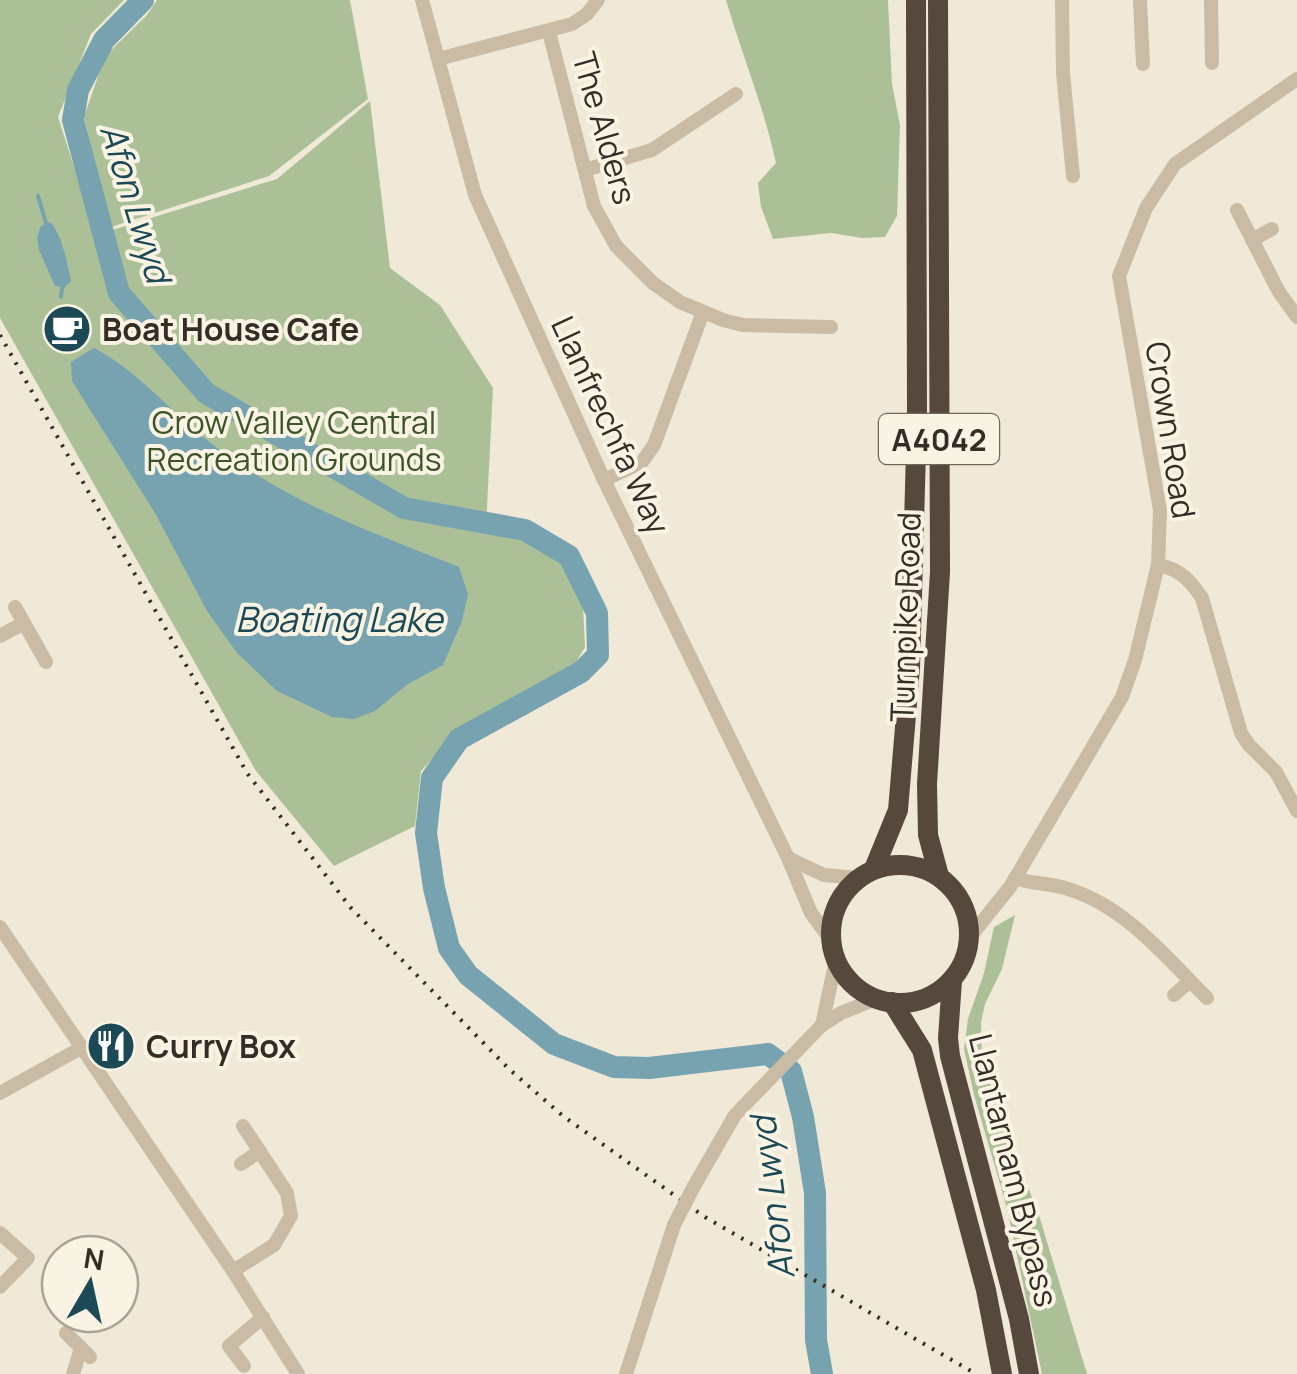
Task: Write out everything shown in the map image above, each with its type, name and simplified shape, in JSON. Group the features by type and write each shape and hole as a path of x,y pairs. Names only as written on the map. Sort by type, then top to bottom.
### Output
{"highway":[{"name":"Turnpike Road","path":"866,873 893,826 900,795 914,593 916,0"},
{"name":"Turnpike Road","path":"938,0 940,572 927,784 928,835 938,876"},
{"path":"907,864 938,876 962,903 970,938 961,968 952,980 924,998 884,1001 852,984 833,950 834,912 848,887 866,873 907,864"},
{"name":"Llantarnam Bypass","path":"952,980 950,1056 1028,1368"},
{"name":"Llantarnam Bypass","path":"884,1001 922,1050 950,1150 1002,1374"}],"street":[{"name":"Llanfrechfa Way","path":"422,0 476,195 604,480 811,912 833,950"},
{"path":"438,60 572,24 598,0"},
{"path":"1062,0 1063,72 1073,176"},
{"path":"1140,0 1143,64"},
{"path":"1211,0 1212,63"},
{"name":"The Alders","path":"549,32 594,206 616,246 653,283 703,312 744,324 831,328"},
{"name":"Crown Road","path":"970,938 1013,882 1122,698 1158,565 1160,510 1119,276 1146,208 1175,164 1297,79"},
{"path":"585,170 652,150 736,94"},
{"path":"1237,210 1279,292 1297,318"},
{"path":"1252,240 1272,229"},
{"path":"604,480 642,462 654,444 703,312"},
{"path":"1158,565 1173,568 1190,580 1202,598 1242,733 1276,772 1297,811"},
{"path":"15,607 46,662"},
{"path":"0,636 24,623"},
{"path":"788,858 824,875 866,873"},
{"path":"1013,882 1071,889 1104,906 1131,924 1207,998"},
{"path":"0,927 234,1271 298,1374"},
{"path":"822,1024 833,950"},
{"path":"1174,995 1190,981"},
{"path":"626,1374 674,1224 735,1116 822,1024 841,1012 884,1001"},
{"path":"0,1093 81,1048"},
{"path":"234,1271 274,1245 291,1216 286,1192 243,1126"},
{"path":"241,1164 260,1151"},
{"path":"0,1232 28,1258 0,1286"},
{"path":"244,1366 229,1346 263,1317"},
{"path":"67,1334 85,1352 73,1374"}],"green space":[{"name":"Crow Valley Central Recreation Grounds","path":"0,0 124,0 91,34 58,117 96,235 277,179 370,101 390,268 440,305 493,388 486,528 527,536 564,558 583,605 585,647 572,669 463,725 421,771 415,826 334,866 256,771 0,318"},
{"path":"157,0 350,0 368,99 269,176 111,227 84,117 105,56"},
{"path":"726,0 888,0 892,84 900,125 897,216 885,237 831,233 773,239 761,207 758,183 776,163"},
{"path":"1015,915 1002,969 985,1004 982,1058 1006,1133 1038,1212 1087,1374 1042,1374 1007,1208 964,1049 968,1019 994,927"}],"water":[{"path":"50,222 61,241 70,274 71,281 64,288 55,286 39,250 37,237 41,226"},
{"name":"Boating Lake","path":"94,348 140,380 212,444 271,483 331,514 459,567 468,594 462,621 443,665 408,684 375,711 354,719 332,717 277,691 237,653 207,611 155,513 72,381 71,362"}],"waterway":[{"name":"Afon Lwyd","path":"143,0 104,40 78,90 73,120 119,293 206,393 404,508 525,530 569,556 597,613 598,655 581,672 459,739 432,778 426,833 449,948 468,975 554,1044 614,1067 649,1068 768,1054 791,1071 815,1193 816,1340 822,1374"},
{"path":"38,196 46,223"},
{"path":"61,297 62,288"}],"railway":[{"path":"0,335 247,773 351,908 509,1069 563,1116 705,1217 976,1374"}],"place":[{"name":"Boat House Cafe","path":"67,329"},
{"name":"Curry Box","path":"111,1046"}]}
